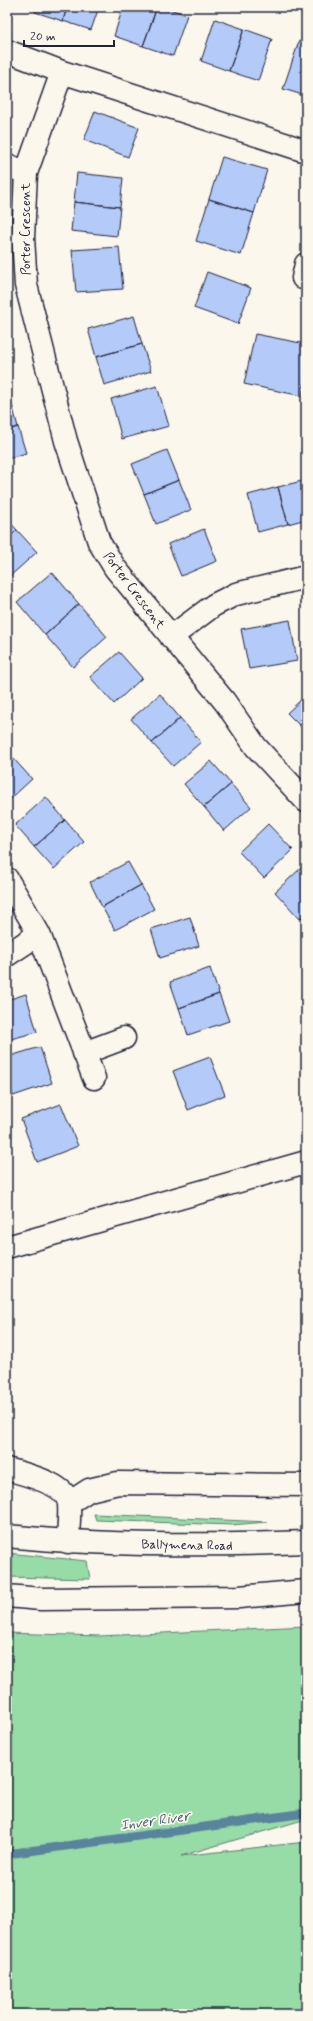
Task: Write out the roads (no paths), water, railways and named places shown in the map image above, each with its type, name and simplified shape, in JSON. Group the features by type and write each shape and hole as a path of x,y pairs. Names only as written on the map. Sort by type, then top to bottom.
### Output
{"main road":[{"path":"7,51 62,72 306,151"},
{"name":"Porter Crescent","path":"62,72 16,169 26,285 66,441 99,542 115,568 225,702 256,747 306,801"},
{"name":"Porter Crescent","path":"171,637 214,605 236,594 306,577"},
{"path":"7,879 39,934 94,1078"},
{"path":"7,955 39,934"},
{"path":"84,1053 124,1038"},
{"path":"7,1247 306,1162"},
{"path":"7,1469 43,1480 61,1491 69,1503 68,1542"},
{"path":"69,1503 89,1490 118,1483 306,1485"},
{"name":"Ballymena Road","path":"7,1536 68,1542 219,1546 306,1542"},
{"path":"7,1596 41,1599 239,1597 306,1591"}],"waterway":[{"name":"Inver River","path":"7,1854 306,1813"}]}
